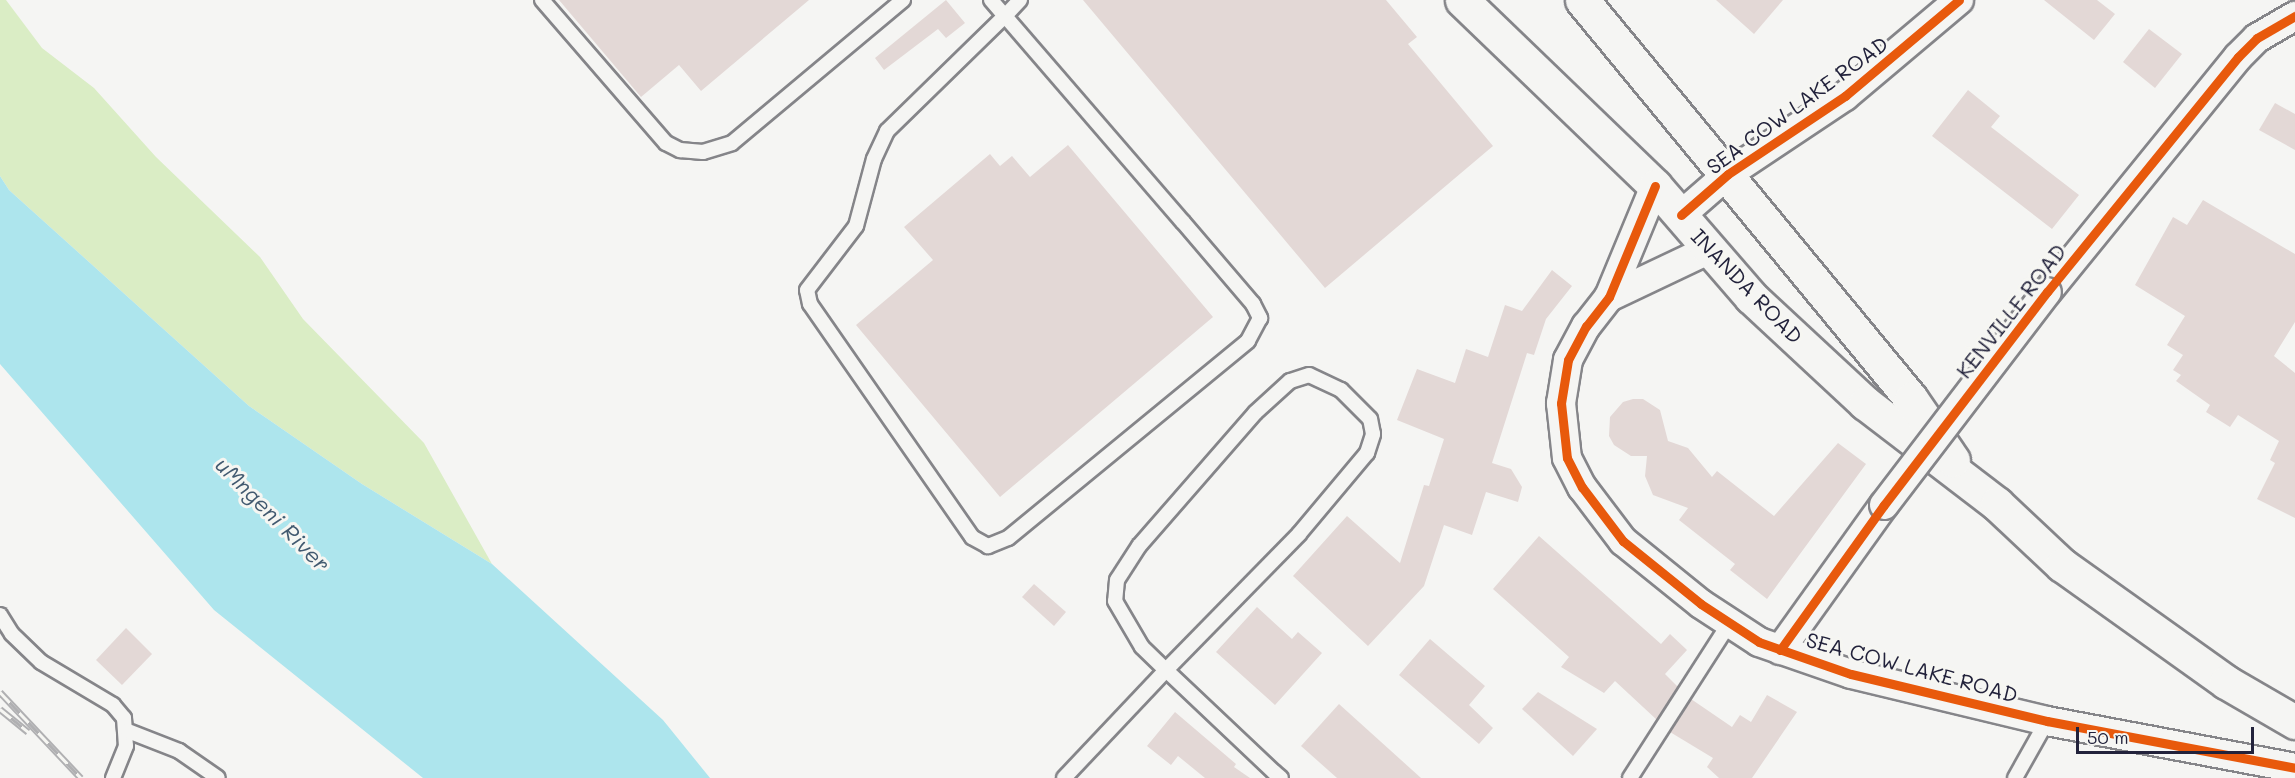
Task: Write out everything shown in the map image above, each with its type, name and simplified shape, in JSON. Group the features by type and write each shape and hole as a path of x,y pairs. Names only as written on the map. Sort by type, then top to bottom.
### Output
{"main road":[{"name":"INANDA ROAD","path":"1462,0 1655,186 1751,297 1865,403 1967,482 2062,565 2207,669 2295,722"},
{"name":"INANDA ROAD","path":"1582,0 1728,174 1826,300 1911,399 1967,482"}],"street":[{"name":"SEA COW LAKE ROAD","path":"1681,215 1728,174 1845,96 1959,0"},
{"name":"KENVILLE ROAD","path":"1780,650 1884,505 2047,292 2238,57 2257,38 2295,16"},
{"name":"SEA COW LAKE ROAD","path":"1655,186 1609,297 1586,326 1568,360 1561,403 1567,458 1582,487 1623,541 1730,624 1780,650 1851,675 2047,721 2295,768"},
{"name":"SEA COW LAKE ROAD","path":"1609,297 1708,250"}],"lane":[{"path":"542,0 666,143 680,150 703,152 732,143 903,0"},
{"path":"991,0 1005,16 1253,304 1260,318 1248,341 1008,538 988,546 972,537 814,311 807,290 856,226 874,159 887,130 1005,16 1020,0"},
{"path":"1064,778 1166,670 1299,534 1367,453 1373,434 1370,419 1327,381 1309,375 1290,381 1274,394 1124,563 1117,580 1115,601 1129,630 1166,670 1281,778"},
{"path":"0,615 12,634 41,662 113,705 124,718 128,731 126,746 113,778"},
{"path":"1630,778 1730,624"},
{"path":"2015,778 2047,721"},
{"path":"128,731 179,751 218,778"}],"green space":[{"path":"0,0 6,0 42,48 94,88 156,157 260,257 303,319 424,443 492,564 362,484 249,406 9,190 0,176"}],"water":[{"name":"uMngeni River","path":"0,176 9,190 249,406 362,484 492,564 663,720 710,778 423,778 214,610 0,364"}],"building":[{"path":"559,0 809,0 701,91 679,65 641,97"},
{"path":"946,0 965,23 946,38 938,29 884,70 875,58"},
{"path":"1083,0 1386,0 1417,37 1408,44 1493,146 1325,288"},
{"path":"1716,0 1783,0 1754,34"},
{"path":"2044,0 2097,0 2115,14 2094,40"},
{"path":"2149,29 2182,54 2155,88 2123,62"},
{"path":"1968,90 2000,116 1991,127 2079,195 2052,229 1932,136"},
{"path":"2275,103 2295,114 2295,150 2259,130"},
{"path":"1068,145 1213,317 1000,497 856,325 933,260 904,227 990,154 1000,166 1012,156 1030,177"},
{"path":"2203,200 2295,254 2295,322 2274,356 2295,373 2295,518 2257,499 2275,463 2270,460 2279,441 2238,415 2230,427 2206,412 2210,405 2176,381 2181,375 2173,370 2183,355 2167,345 2185,316 2135,285 2173,217 2187,225"},
{"path":"1552,270 1572,286 1546,319 1534,355 1527,353 1492,463 1511,469 1522,487 1518,502 1486,492 1472,535 1444,525 1424,586 1368,646 1293,576 1347,516 1400,563 1424,485 1429,486 1444,439 1397,420 1417,369 1455,383 1466,349 1488,357 1505,305 1522,311"},
{"path":"1643,399 1660,410 1668,441 1688,448 1712,477 1717,471 1774,516 1838,443 1866,464 1767,599 1730,570 1735,564 1679,520 1688,508 1653,495 1645,476 1647,456 1631,456 1614,445 1609,436 1610,417 1623,402"},
{"path":"1539,536 1661,644 1670,634 1687,650 1665,674 1678,687 1657,720 1615,681 1604,693 1561,667 1569,657 1493,589"},
{"path":"1034,584 1066,612 1054,626 1022,597"},
{"path":"1257,607 1292,639 1298,632 1322,653 1275,705 1216,652"},
{"path":"126,628 152,654 122,685 96,660"},
{"path":"1430,639 1485,686 1469,705 1493,728 1479,744 1399,675"},
{"path":"1538,692 1597,729 1573,756 1522,709"},
{"path":"1767,695 1797,712 1752,778 1719,778 1707,767 1713,758 1670,732 1691,699 1732,727 1740,715 1751,722"},
{"path":"1339,704 1421,778 1337,778 1301,746"},
{"path":"1175,712 1236,764 1234,767 1250,778 1205,778 1178,756 1171,765 1147,746"}],"railway":[{"path":"0,692 81,778"},
{"path":"0,709 28,732"}],"cycle path":[{"path":"1681,215 1728,174 1845,96 1959,0"},
{"path":"1780,650 1884,505 2047,292 2238,57 2257,38 2295,16"},
{"path":"1655,186 1609,297 1586,326 1568,360 1561,403 1567,458 1582,487 1623,541 1701,604 1759,642 1851,674 2047,721 2295,768"}]}
